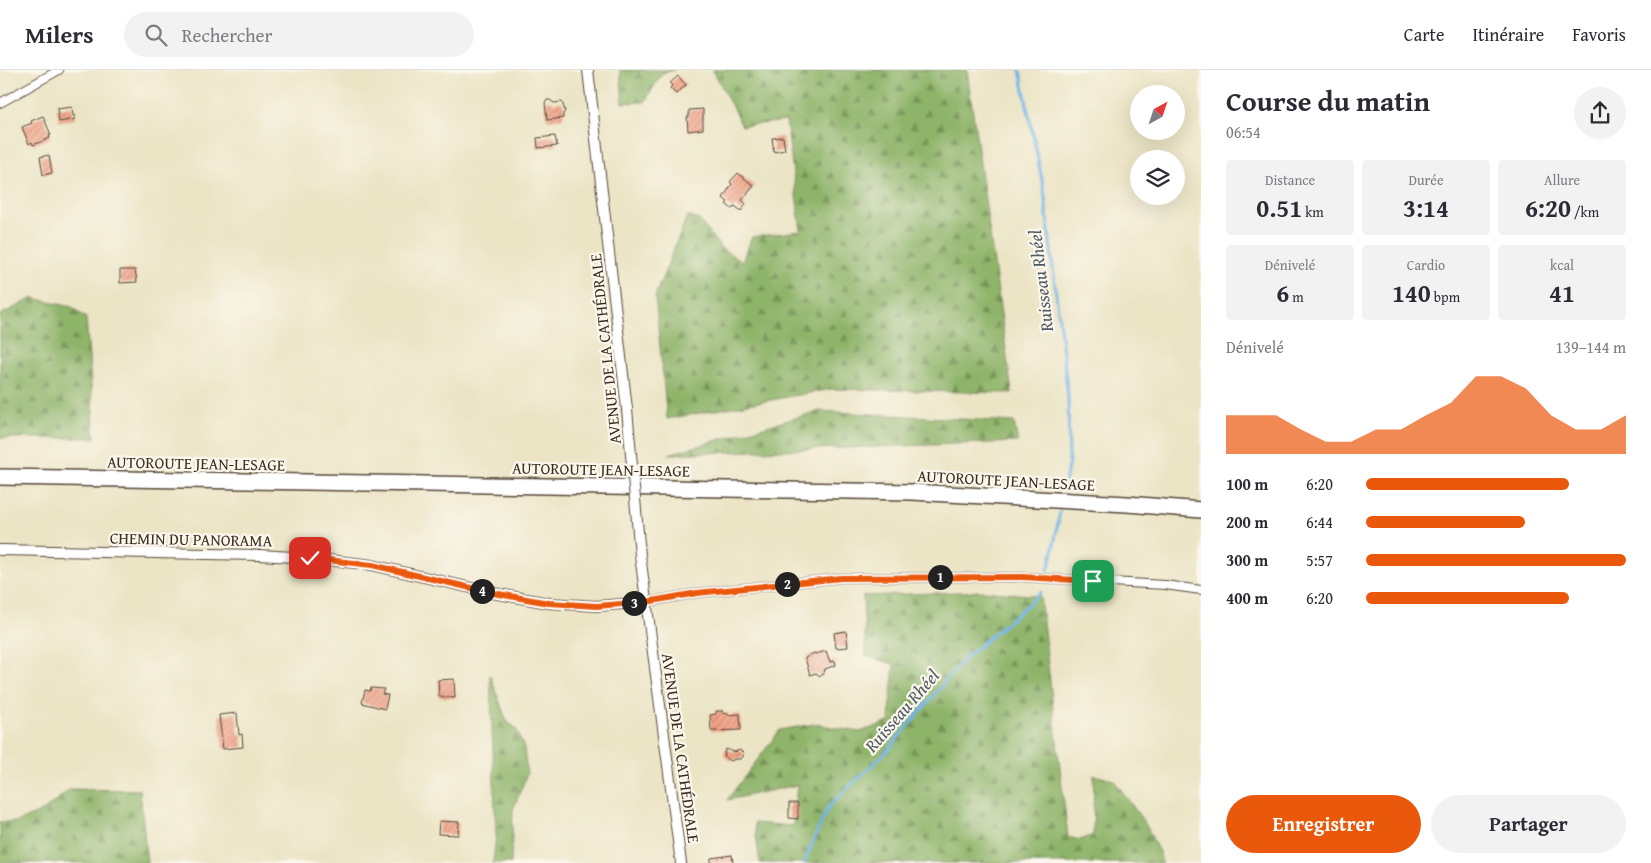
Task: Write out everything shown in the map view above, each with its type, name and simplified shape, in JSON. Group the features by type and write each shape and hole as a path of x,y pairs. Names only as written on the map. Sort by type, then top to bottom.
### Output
{"highway":[{"name":"AUTOROUTE JEAN-LESAGE","path":"0,477 912,492 1201,510"}],"street":[{"path":"0,103 59,70"},
{"name":"AVENUE DE LA CATHÉDRALE","path":"588,70 627,409 640,555 681,863"},
{"name":"CHEMIN DU PANORAMA","path":"0,550 259,555 310,558 372,565 493,593 549,603 597,606 646,602"},
{"path":"646,602 697,593 841,578 1022,577 1201,590"}],"green space":[{"path":"620,70 675,70 662,73 645,102 623,103"},
{"path":"713,70 967,70 1012,393 831,389 667,419 655,296 687,216 699,220 722,249 742,261 752,237 801,231 786,121 742,126"},
{"path":"33,298 72,307 86,318 95,438 0,438 0,315"},
{"path":"820,411 1014,422 1018,442 669,454"},
{"path":"983,591 1040,596 1068,837 1080,840 1093,835 1094,775 1114,780 1146,825 1160,854 1162,863 760,863 754,823 793,826 797,785 727,800 780,730 814,724 860,732 889,722 894,664 866,656 863,596"},
{"path":"490,675 507,722 516,728 524,748 527,774 513,810 511,863 493,863 496,835"},
{"path":"70,789 140,790 147,863 0,863 0,822 16,822 43,811"}],"building":[{"path":"678,76 686,85 676,94 670,88 672,86 670,83"},
{"path":"547,100 554,103 562,102 565,111 563,118 547,120 545,103"},
{"path":"72,107 75,119 59,122 57,109"},
{"path":"703,109 703,129 688,131 687,117 689,117 689,110"},
{"path":"43,116 51,135 49,135 50,138 33,145 32,142 29,144 22,127"},
{"path":"555,136 557,146 538,148 537,138"},
{"path":"783,137 785,150 774,152 772,138"},
{"path":"49,155 52,173 43,175 40,157"},
{"path":"738,173 754,186 742,200 746,204 741,211 735,206 732,209 723,198 732,184 730,182"},
{"path":"120,270 135,270 137,282 120,283"},
{"path":"846,631 848,647 836,648 834,633"},
{"path":"826,651 830,662 835,661 836,665 825,669 824,674 820,676 816,673 810,675 805,658 814,653"},
{"path":"454,679 455,698 439,697 438,680"},
{"path":"371,688 384,689 382,694 388,695 385,709 362,703 365,690 370,691"},
{"path":"716,711 723,711 723,714 728,713 728,715 740,714 741,730 711,731 710,715 716,714"},
{"path":"237,713 239,735 242,734 243,747 223,749 219,715"},
{"path":"726,749 734,752 740,750 743,753 743,757 731,761 725,757 724,752"},
{"path":"789,803 798,803 798,819 789,818"},
{"path":"439,821 459,822 458,835 438,834"},
{"path":"732,855 733,863 711,863 711,858"}],"waterway":[{"name":"Ruisseau Rhéel","path":"1020,70 1044,190 1068,396 1069,461 1064,490"},
{"name":"Ruisseau Rhéel","path":"1048,570 1060,511"},
{"name":"Ruisseau Rhéel","path":"804,863 828,807 887,751 964,659 1041,592"}],"route":[{"path":"310,558 372,565 493,593 549,603 597,606 646,602 697,593 841,578 1022,577 1093,581"}]}
